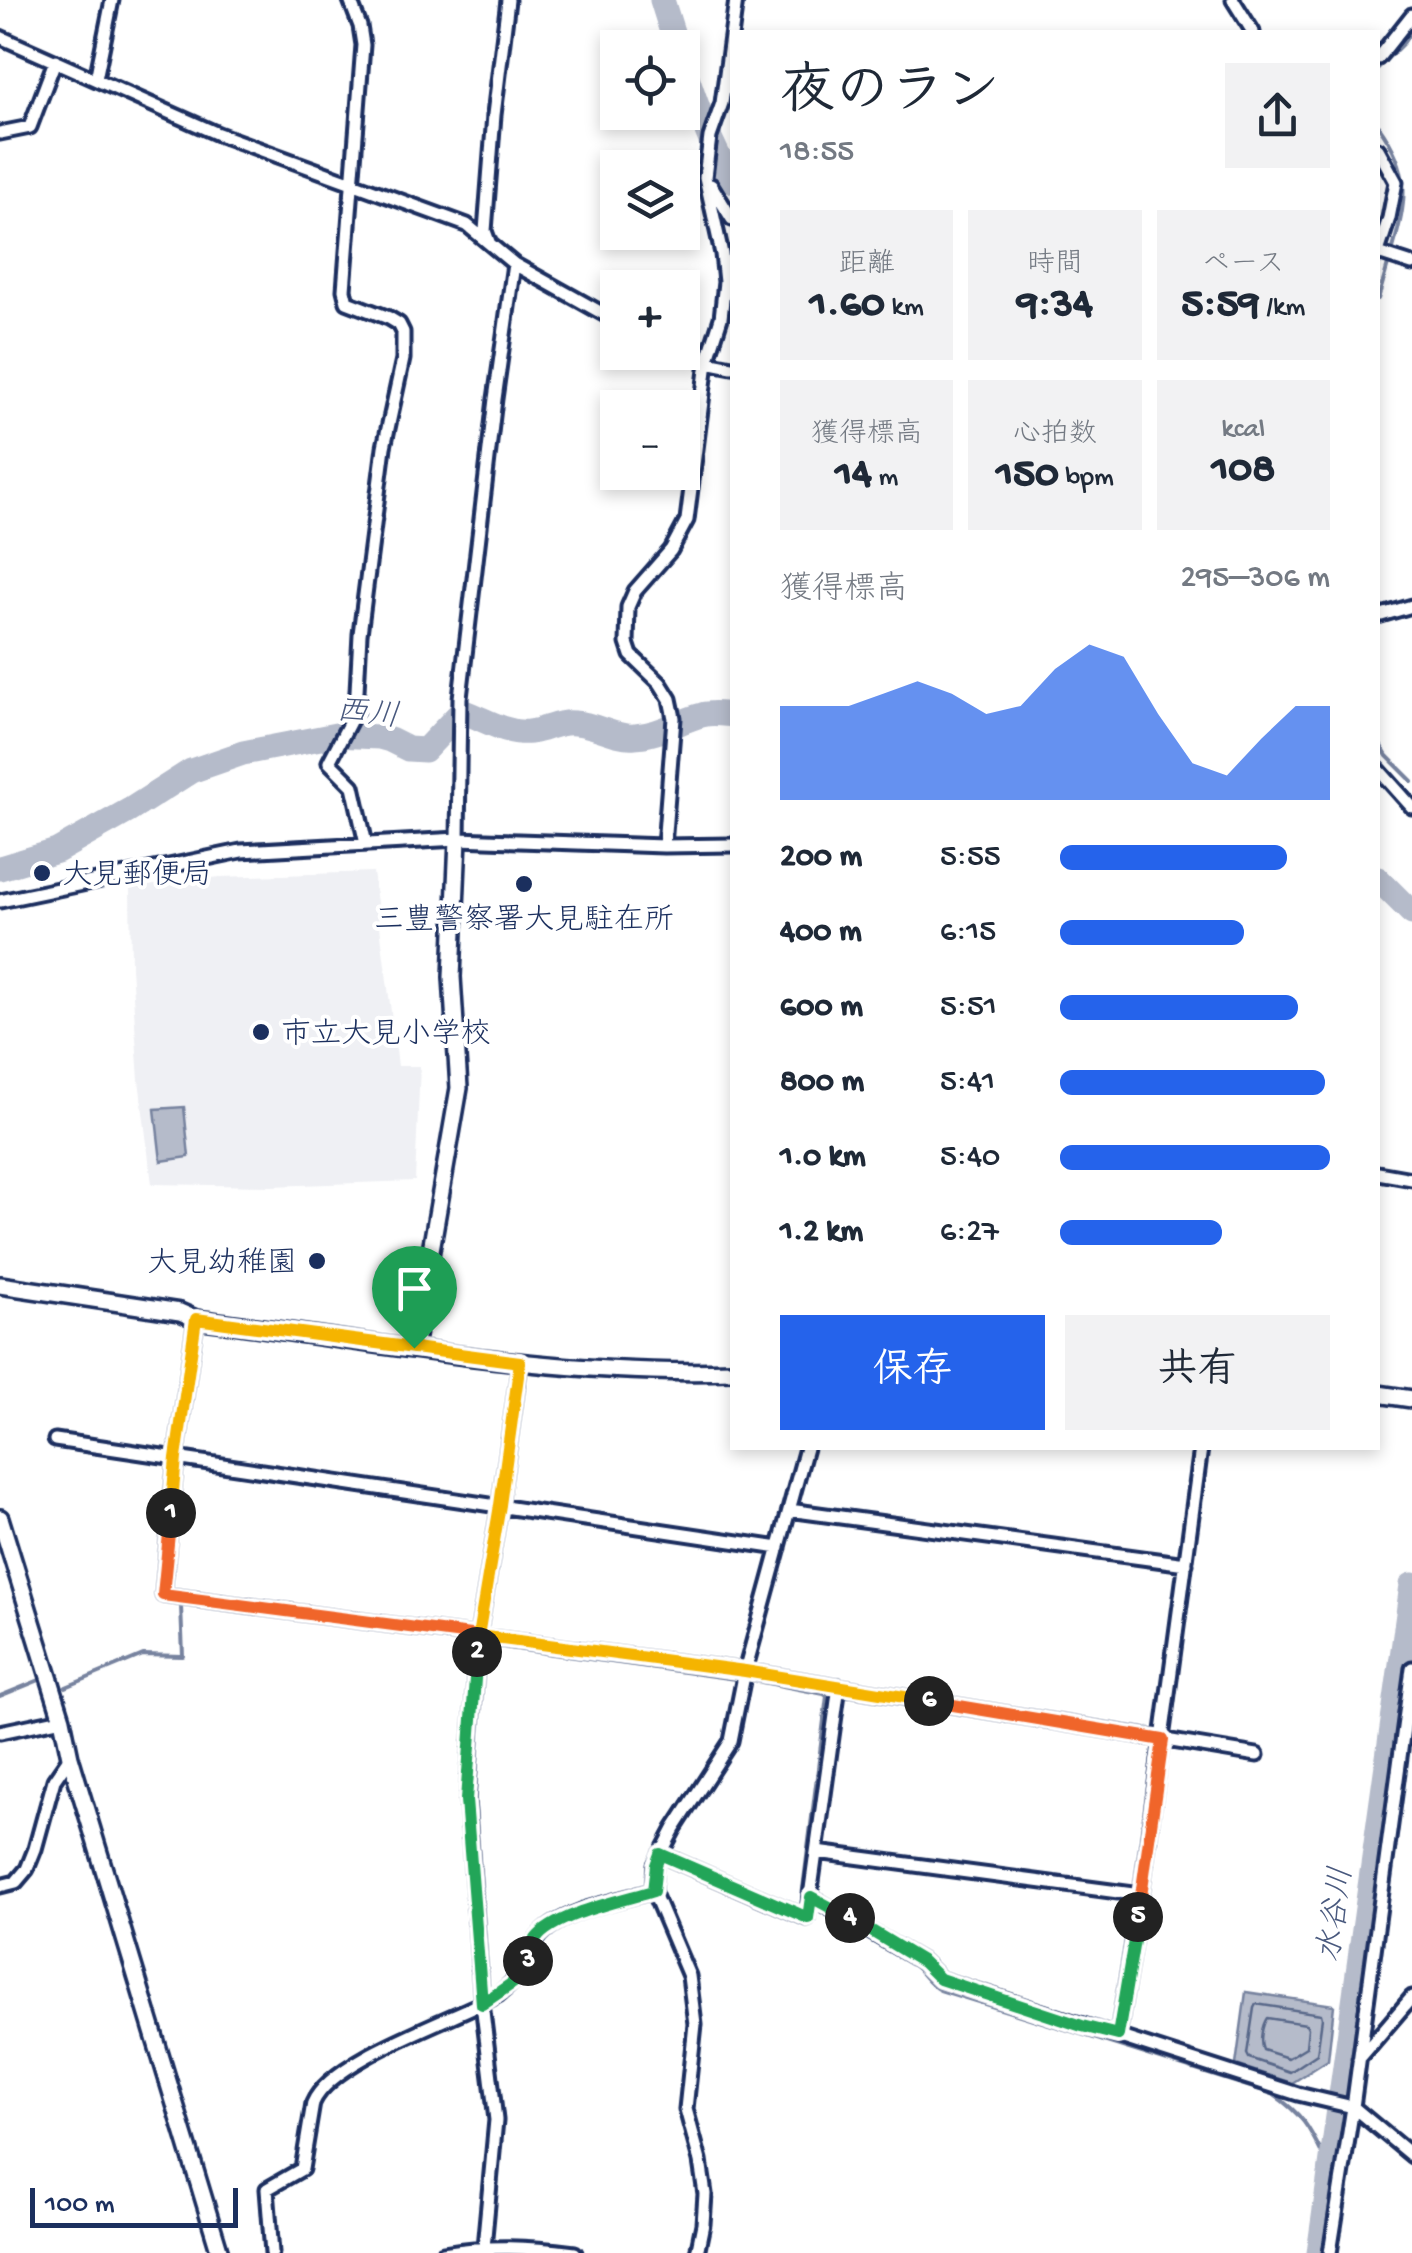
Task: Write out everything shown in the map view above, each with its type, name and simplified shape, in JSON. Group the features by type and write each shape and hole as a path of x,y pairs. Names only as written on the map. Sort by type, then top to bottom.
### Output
{"street":[{"path":"96,79 112,0"},
{"path":"350,0 363,45 344,290 347,302 390,318 404,332 403,358 384,446 360,634 356,710 328,762 352,786 366,844"},
{"path":"488,242 485,231 494,114 508,0"},
{"path":"731,30 736,0"},
{"path":"1233,0 1251,30"},
{"path":"1380,55 1412,15"},
{"path":"732,22 740,30"},
{"path":"0,37 218,134 468,225 514,264 600,312"},
{"path":"664,846 674,718 670,699 660,683 631,655 627,643 628,608 635,591 672,550 687,520 708,362 721,318 725,282 705,177 710,137 722,103 730,38"},
{"path":"0,133 30,127 56,61"},
{"path":"1380,153 1396,182 1383,255 1412,264"},
{"path":"705,177 730,217"},
{"path":"414,1348 460,1088 452,977 460,698 514,264"},
{"path":"700,359 730,367"},
{"path":"1380,615 1412,606"},
{"path":"1380,771 1412,807"},
{"path":"0,901 241,851 458,840 730,844"},
{"path":"1380,1173 1412,1180"},
{"path":"0,1285 180,1312 196,1319 520,1362 645,1371 730,1371"},
{"path":"196,1319 176,1458 163,1595 745,1671 1257,1756"},
{"path":"484,2247 496,2120 482,2004 466,1800 478,1636 520,1362"},
{"path":"1380,1394 1412,1399"},
{"path":"55,1440 780,1548"},
{"path":"697,2253 705,2194 686,2110 693,2008 689,1976 653,1891 656,1865 731,1740 745,1671 805,1450"},
{"path":"1118,2035 1141,1896 1201,1450"},
{"path":"789,1510 1186,1564"},
{"path":"0,1518 220,2253"},
{"path":"1330,2253 1412,1668"},
{"path":"660,1854 808,1918 839,1686"},
{"path":"0,1732 62,1718"},
{"path":"0,1886 16,1882 27,1869 54,1780 70,1757"},
{"path":"817,1852 1141,1896"},
{"path":"272,2253 267,2189 302,2168 317,2093 346,2068 482,2004 517,1980 536,1939 552,1924 653,1891"},
{"path":"811,1897 923,1962 940,1979 1298,2094 1349,2106 1412,2156"},
{"path":"1358,2060 1412,1998"},
{"path":"443,2253 519,2246 575,2253"}],"shaded area":[{"path":"373,872 398,1066 420,1066 415,1181 271,1186 152,1184 139,1080 130,888 220,877"}],"water":[{"path":"184,1107 189,1157 161,1161 155,1109"},
{"path":"1246,1992 1334,2005 1328,2060 1292,2083 1236,2065"}],"waterway":[{"name":"水谷川","path":"662,0 671,30"},
{"path":"1380,66 1412,30"},
{"name":"水谷川","path":"700,113 730,177"},
{"path":"1380,128 1397,157 1403,187 1401,217 1392,252"},
{"path":"1380,292 1389,261"},
{"name":"西川","path":"0,868 57,851 191,771 243,753 336,735 379,737 408,749 425,750 464,712 513,731 530,732 569,723 628,736 652,733 706,714 730,715"},
{"path":"1380,744 1412,781"},
{"name":"水谷川","path":"1380,881 1412,913"},
{"name":"水谷川","path":"1319,2253 1412,1585"},
{"path":"66,1687 143,1655 183,1656 181,1606 186,1603"},
{"path":"388,1630 472,1642"},
{"path":"481,1644 735,1679"},
{"path":"0,1696 42,1679"},
{"path":"752,1680 827,1696 802,1897"},
{"path":"817,1909 914,1966 940,1990 1273,2094 1302,2119 1330,2170"}],"place":[{"name":"大見郵便局","path":"42,873"},
{"name":"三豊警察署大見駐在所","path":"524,884"},
{"name":"市立大見小学校","path":"261,1032"},
{"name":"大見幼稚園","path":"317,1261"}],"route":[{"path":"414,1348 196,1319 176,1458 163,1595 478,1636 466,1800 482,2004 517,1980 536,1939 552,1924 653,1891 660,1854 808,1918 811,1897 887,1939 923,1962 940,1979 1118,2035 1163,1740 745,1671 478,1636 520,1362 414,1348"}]}
